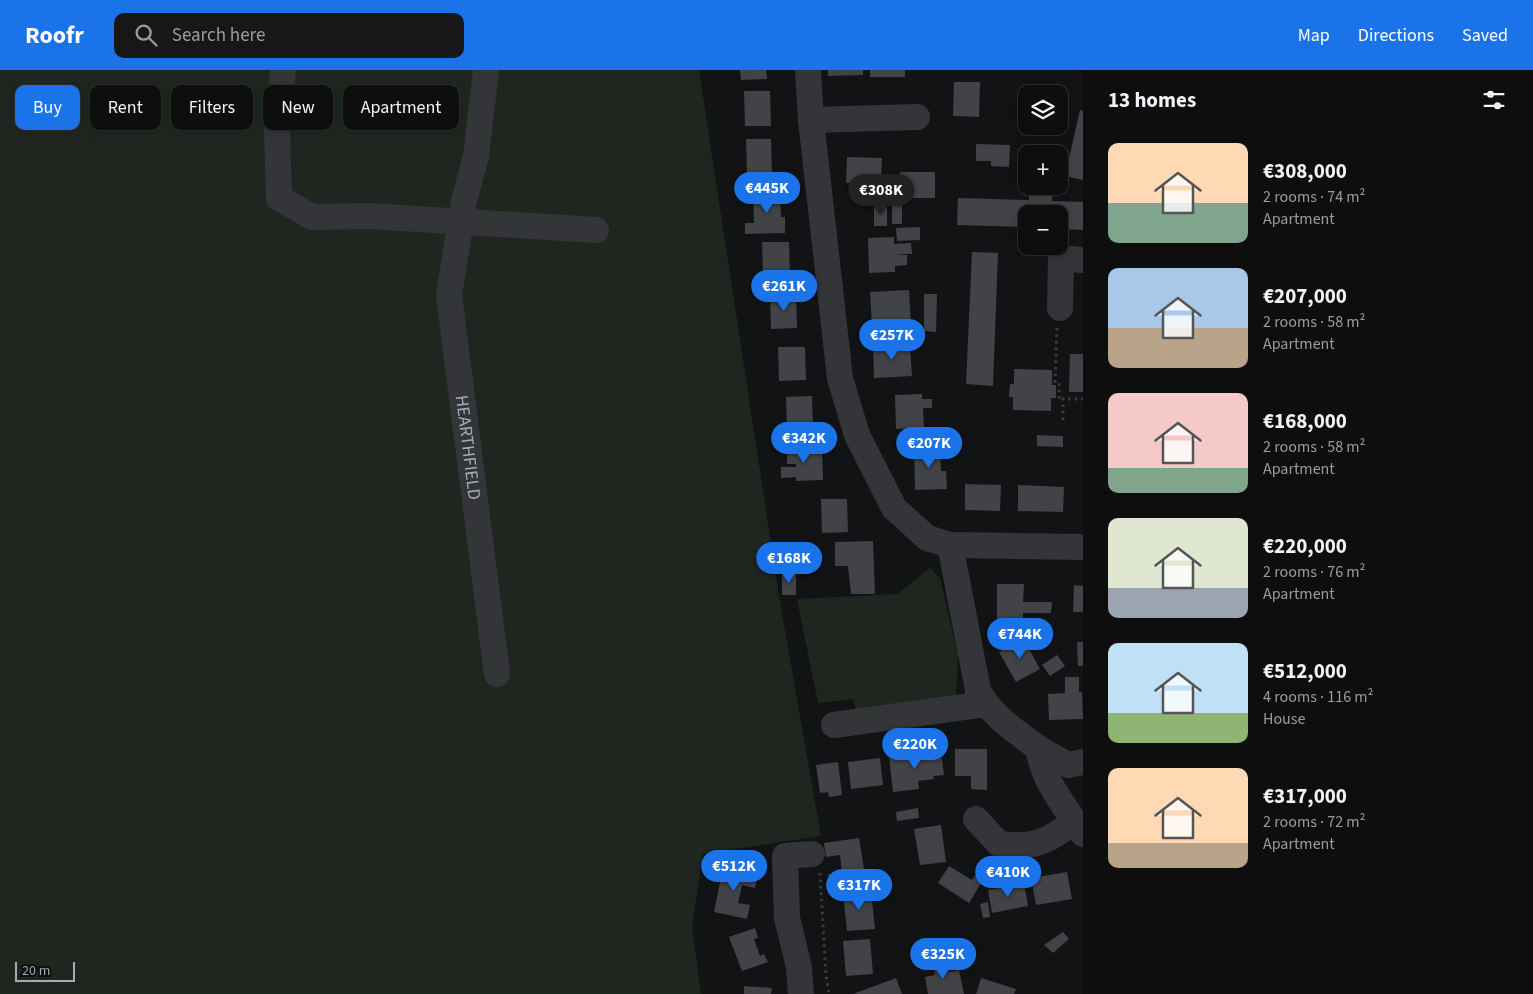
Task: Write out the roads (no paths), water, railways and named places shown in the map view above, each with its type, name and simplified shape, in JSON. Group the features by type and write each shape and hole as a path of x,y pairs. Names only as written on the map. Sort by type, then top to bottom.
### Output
{"street":[{"path":"283,70 277,130 279,198 312,217 369,216 596,230"},
{"name":"HEARTHFIELD","path":"486,70 476,156 461,222 450,295 498,674"},
{"path":"808,70 811,120 840,378 856,435 894,508 928,538 950,545 1083,547"},
{"path":"811,120 917,117"},
{"path":"1059,316 1061,258 1083,260"},
{"path":"950,545 978,690 985,704 1006,724 1038,748 1068,765 1083,762"},
{"path":"834,725 985,704"},
{"path":"976,819 999,844 1024,847 1079,827 1056,798 1041,767 1038,748"},
{"path":"801,994 799,967 787,918 785,856 816,862"}]}
